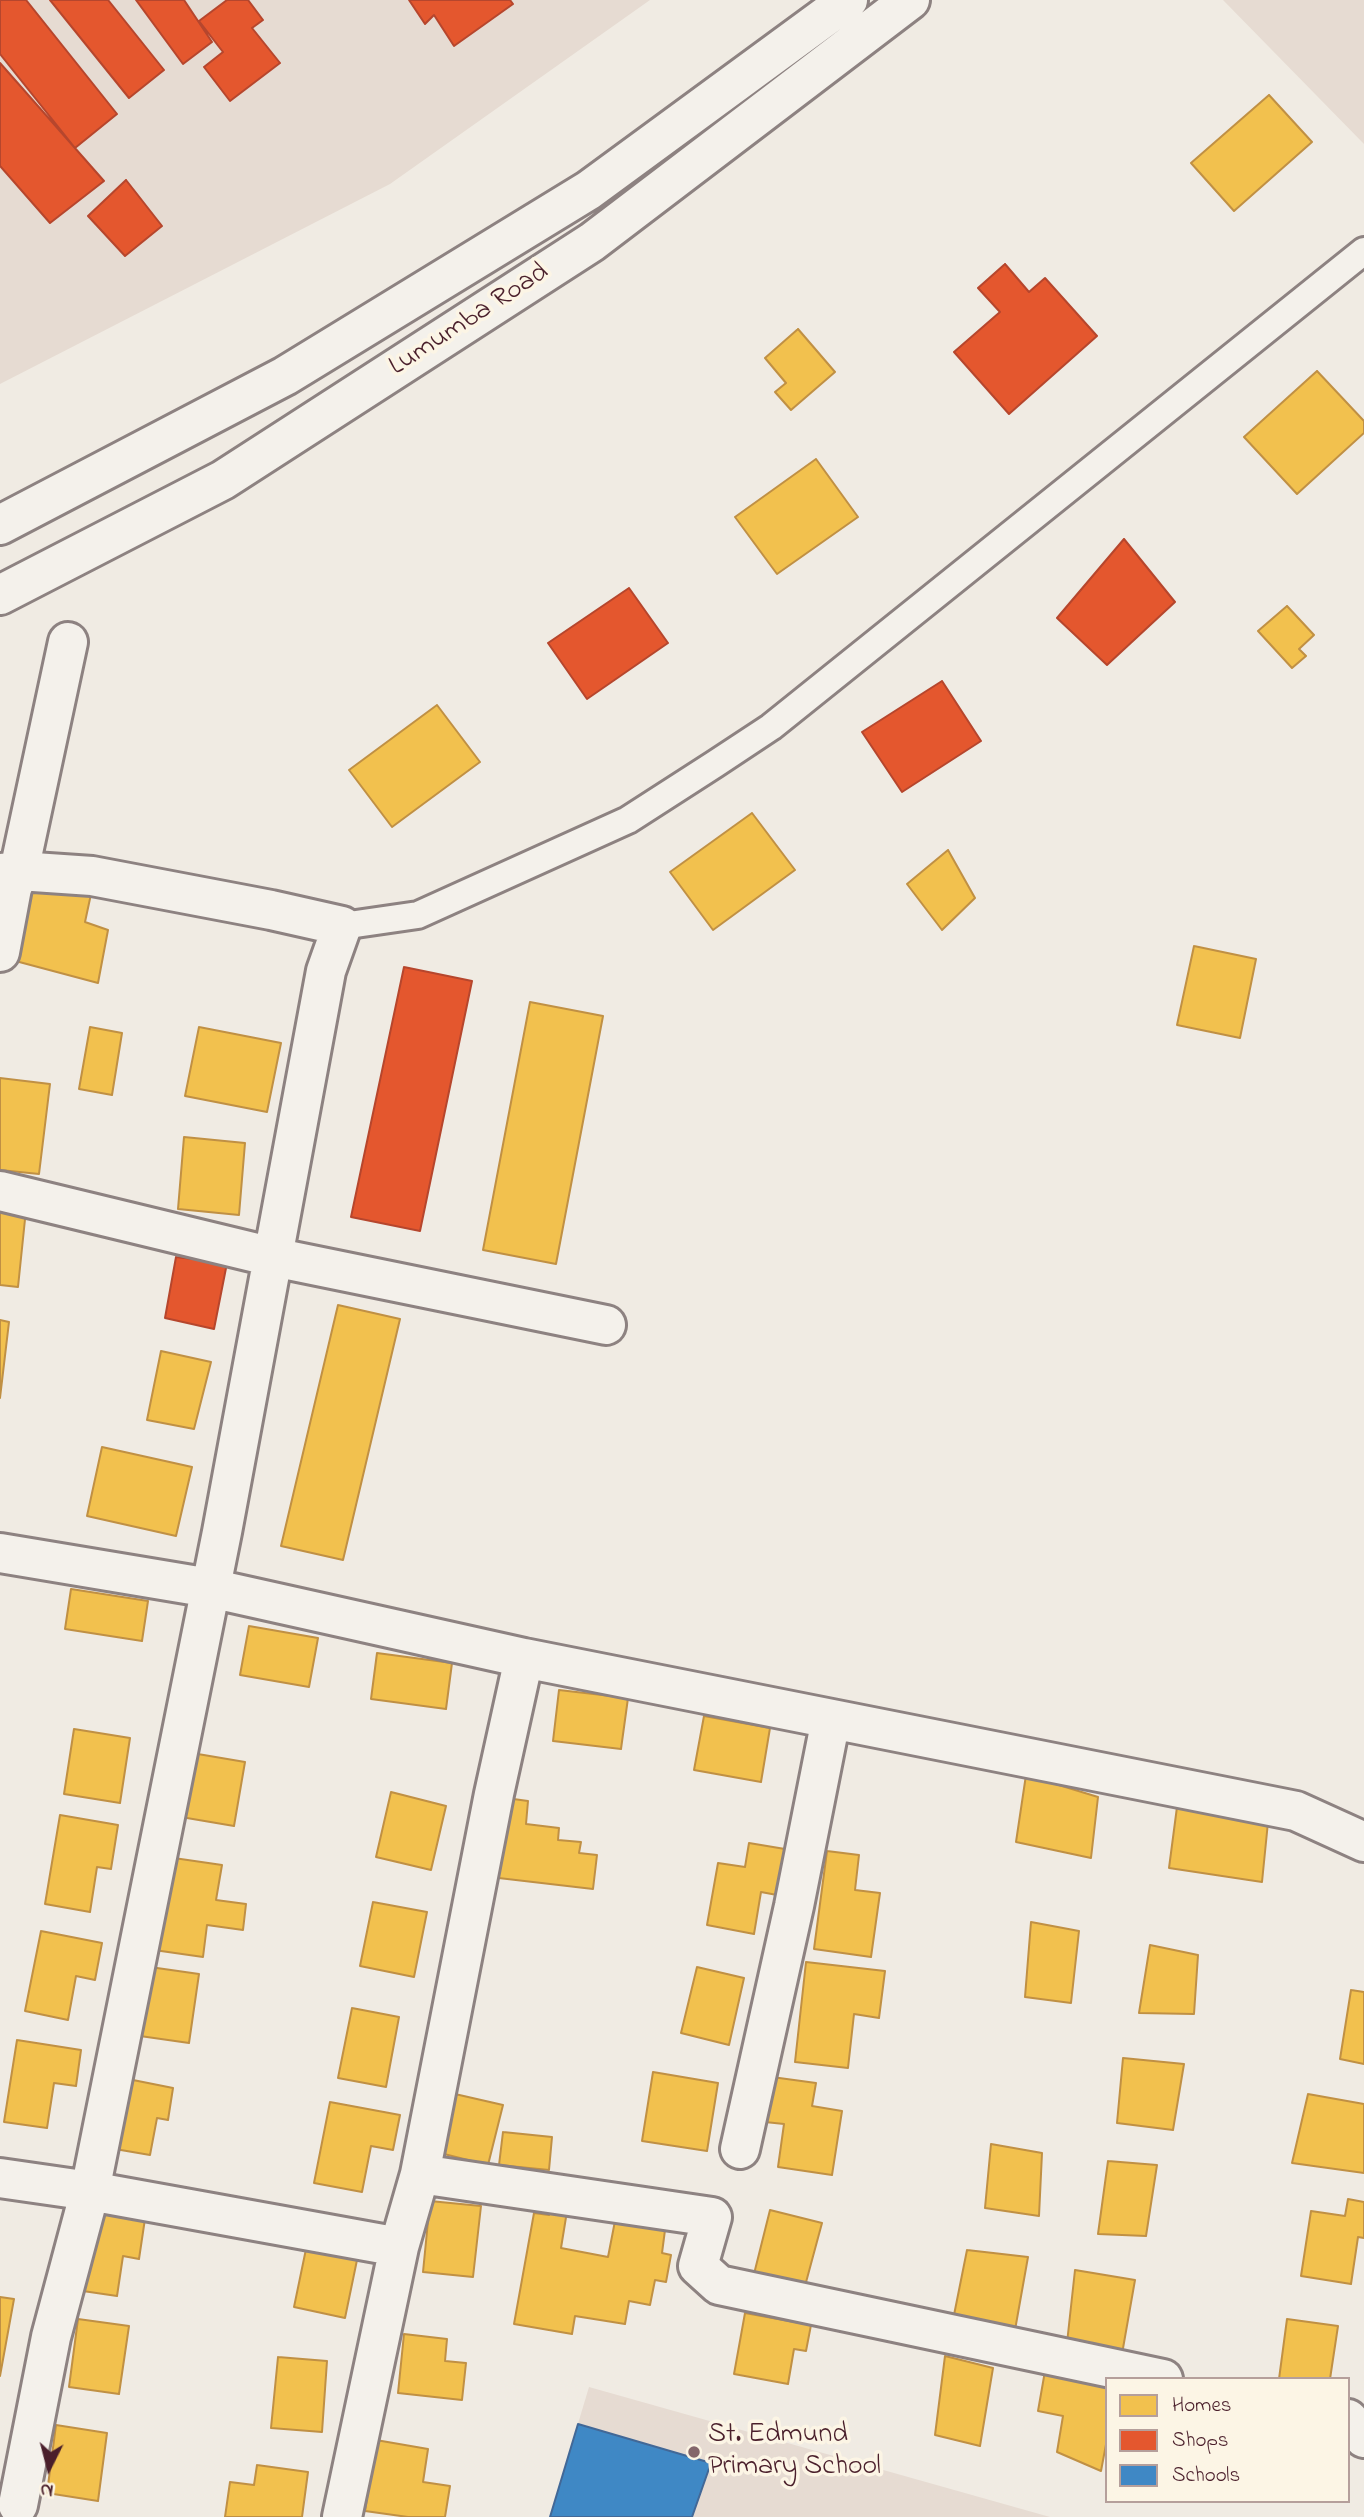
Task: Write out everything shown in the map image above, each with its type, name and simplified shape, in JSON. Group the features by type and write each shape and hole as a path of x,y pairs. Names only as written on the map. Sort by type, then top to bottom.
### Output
{"street":[{"name":"Lumumba Road","path":"0,525 285,376 589,190 848,0"},
{"name":"Lumumba Road","path":"0,595 223,481 592,242 910,0"},
{"path":"0,952 12,888 9,872 68,642"},
{"path":"9,872 92,876 342,926 326,971 210,1588 90,2191 51,2337 18,2505"},
{"path":"0,1191 273,1257 606,1325"},
{"path":"0,1553 210,1588 524,1658 1296,1811 1364,1842"},
{"path":"342,2517 399,2247 420,2174 494,1794 524,1658"},
{"path":"740,2149 794,1906 831,1719"},
{"path":"420,2174 712,2217 698,2266 719,2285 1154,2377"},
{"path":"0,2178 90,2191 399,2247"},
{"path":"1350,2421 1364,2438"}],"lane":[{"path":"342,926 418,915 628,820 727,757 771,727 1364,251"}],"shaded area":[{"path":"0,0 650,0 390,184 0,384"},
{"path":"1223,0 1364,0 1364,144"},
{"name":"St. Edmund Primary School","path":"589,2387 1050,2517 550,2517"}],"building: Homes":[{"path":"1269,95 1312,142 1234,211 1191,163"},
{"path":"798,329 835,372 791,410 775,392 786,383 765,358"},
{"path":"1317,371 1364,421 1364,433 1297,494 1244,437"},
{"path":"816,459 858,517 777,574 735,517"},
{"path":"1287,606 1314,635 1299,649 1306,656 1292,668 1258,631"},
{"path":"437,705 480,762 392,827 349,770"},
{"path":"752,813 795,870 713,930 670,872"},
{"path":"948,850 975,898 942,930 907,884"},
{"path":"22,877 91,894 85,922 108,930 98,983 8,959"},
{"path":"1194,946 1256,959 1240,1038 1177,1025"},
{"path":"530,1002 603,1016 556,1264 483,1250"},
{"path":"90,1027 122,1033 112,1095 79,1089"},
{"path":"199,1027 281,1043 267,1112 185,1096"},
{"path":"0,1078 50,1084 39,1174 0,1170"},
{"path":"184,1137 245,1143 239,1215 178,1209"},
{"path":"0,1197 27,1200 18,1287 0,1285"},
{"path":"338,1305 400,1319 343,1560 281,1546"},
{"path":"0,1320 9,1322 0,1398"},
{"path":"161,1351 211,1362 194,1429 147,1420"},
{"path":"102,1447 192,1467 176,1536 87,1516"},
{"path":"71,1589 148,1601 142,1641 65,1629"},
{"path":"249,1626 318,1638 309,1687 240,1675"},
{"path":"377,1653 452,1663 446,1709 371,1699"},
{"path":"559,1690 628,1698 621,1749 553,1741"},
{"path":"704,1716 770,1728 761,1782 694,1770"},
{"path":"74,1729 130,1738 120,1803 64,1794"},
{"path":"192,1753 245,1762 234,1826 181,1817"},
{"path":"1026,1775 1098,1797 1091,1858 1016,1842"},
{"path":"391,1792 446,1806 431,1870 376,1857"},
{"path":"499,1797 528,1801 526,1824 559,1828 558,1840 581,1842 579,1853 597,1855 593,1889 490,1877"},
{"path":"1177,1807 1268,1822 1262,1882 1169,1868"},
{"path":"60,1815 118,1825 111,1869 97,1867 90,1912 45,1904"},
{"path":"749,1843 785,1849 777,1895 761,1892 754,1934 707,1925 718,1863 745,1867"},
{"path":"827,1851 859,1855 855,1890 880,1893 871,1957 814,1949"},
{"path":"167,1857 222,1865 216,1900 246,1904 243,1930 207,1925 203,1957 154,1950"},
{"path":"373,1902 427,1912 414,1977 360,1966"},
{"path":"1031,1922 1079,1931 1071,2003 1025,1997"},
{"path":"41,1931 102,1943 95,1980 76,1976 68,2020 25,2011"},
{"path":"1150,1945 1198,1955 1194,2014 1139,2013"},
{"path":"806,1962 885,1971 879,2018 854,2014 848,2068 795,2062"},
{"path":"150,1967 199,1974 189,2043 140,2036"},
{"path":"697,1967 744,1978 729,2045 681,2033"},
{"path":"1351,1990 1364,1992 1364,2064 1340,2059"},
{"path":"352,2008 399,2017 386,2087 338,2078"},
{"path":"17,2040 81,2050 76,2086 54,2083 47,2128 4,2122"},
{"path":"1123,2058 1184,2064 1173,2130 1117,2123"},
{"path":"653,2072 718,2083 707,2151 642,2141"},
{"path":"772,2077 816,2083 812,2106 842,2111 832,2175 778,2167 784,2124 765,2122"},
{"path":"128,2079 173,2088 168,2120 157,2118 150,2155 115,2149"},
{"path":"455,2094 503,2105 488,2165 440,2153"},
{"path":"1308,2094 1364,2104 1364,2173 1292,2163"},
{"path":"330,2102 400,2115 393,2150 371,2146 362,2192 314,2183"},
{"path":"503,2132 552,2137 549,2170 499,2165"},
{"path":"991,2144 1042,2153 1039,2216 985,2208"},
{"path":"1108,2161 1157,2165 1146,2236 1098,2234"},
{"path":"1348,2199 1364,2202 1364,2238 1358,2237 1351,2284 1301,2276 1311,2211 1345,2216"},
{"path":"430,2201 481,2206 473,2277 423,2272"},
{"path":"551,2201 568,2205 561,2248 608,2257 615,2221 665,2230 662,2253 671,2255 666,2282 655,2280 650,2305 629,2301 625,2324 575,2316 572,2334 514,2324 534,2213 549,2215"},
{"path":"90,2203 146,2212 139,2259 123,2256 117,2296 76,2290"},
{"path":"770,2210 822,2223 805,2286 754,2274"},
{"path":"306,2249 357,2260 345,2318 294,2307"},
{"path":"967,2250 1028,2257 1015,2330 954,2315"},
{"path":"1075,2270 1135,2280 1122,2354 1067,2343"},
{"path":"0,2297 14,2299 0,2376"},
{"path":"745,2313 811,2325 806,2351 794,2349 788,2384 734,2374"},
{"path":"78,2319 129,2326 119,2394 69,2387"},
{"path":"1287,2319 1338,2326 1330,2377 1279,2377"},
{"path":"404,2334 447,2339 445,2361 466,2363 462,2400 398,2393"},
{"path":"945,2356 993,2368 980,2446 935,2435"},
{"path":"278,2357 327,2361 322,2432 271,2428"},
{"path":"1045,2371 1105,2382 1105,2450 1101,2471 1057,2452 1063,2416 1038,2411"},
{"path":"56,2425 107,2433 98,2501 47,2493"},
{"path":"376,2440 428,2449 423,2482 450,2486 445,2517 408,2517 365,2511"},
{"path":"257,2465 308,2472 302,2517 225,2517 230,2482 254,2485"}],"building: Shops":[{"path":"0,0 26,0 117,114 75,148 0,54"},
{"path":"50,0 108,0 164,70 129,98"},
{"path":"136,0 184,0 212,42 183,64"},
{"path":"227,0 248,0 263,20 252,28 280,63 230,101 204,67 223,52 199,21"},
{"path":"409,0 510,0 513,4 454,46 434,15 425,24"},
{"path":"0,63 104,181 50,223 0,166"},
{"path":"126,180 162,226 125,256 88,216"},
{"path":"1005,264 1029,292 1045,278 1097,336 1009,414 954,352 1000,312 978,288"},
{"path":"1124,539 1175,602 1107,665 1057,618"},
{"path":"629,588 668,643 587,699 548,643"},
{"path":"942,681 981,741 902,792 862,732"},
{"path":"404,967 472,981 420,1231 351,1217"},
{"path":"176,1257 227,1263 214,1329 165,1318"}],"building: Schools":[{"path":"578,2424 711,2463 692,2517 550,2517"}],"place":[{"name":"St. Edmund Primary School","path":"694,2452"}]}
